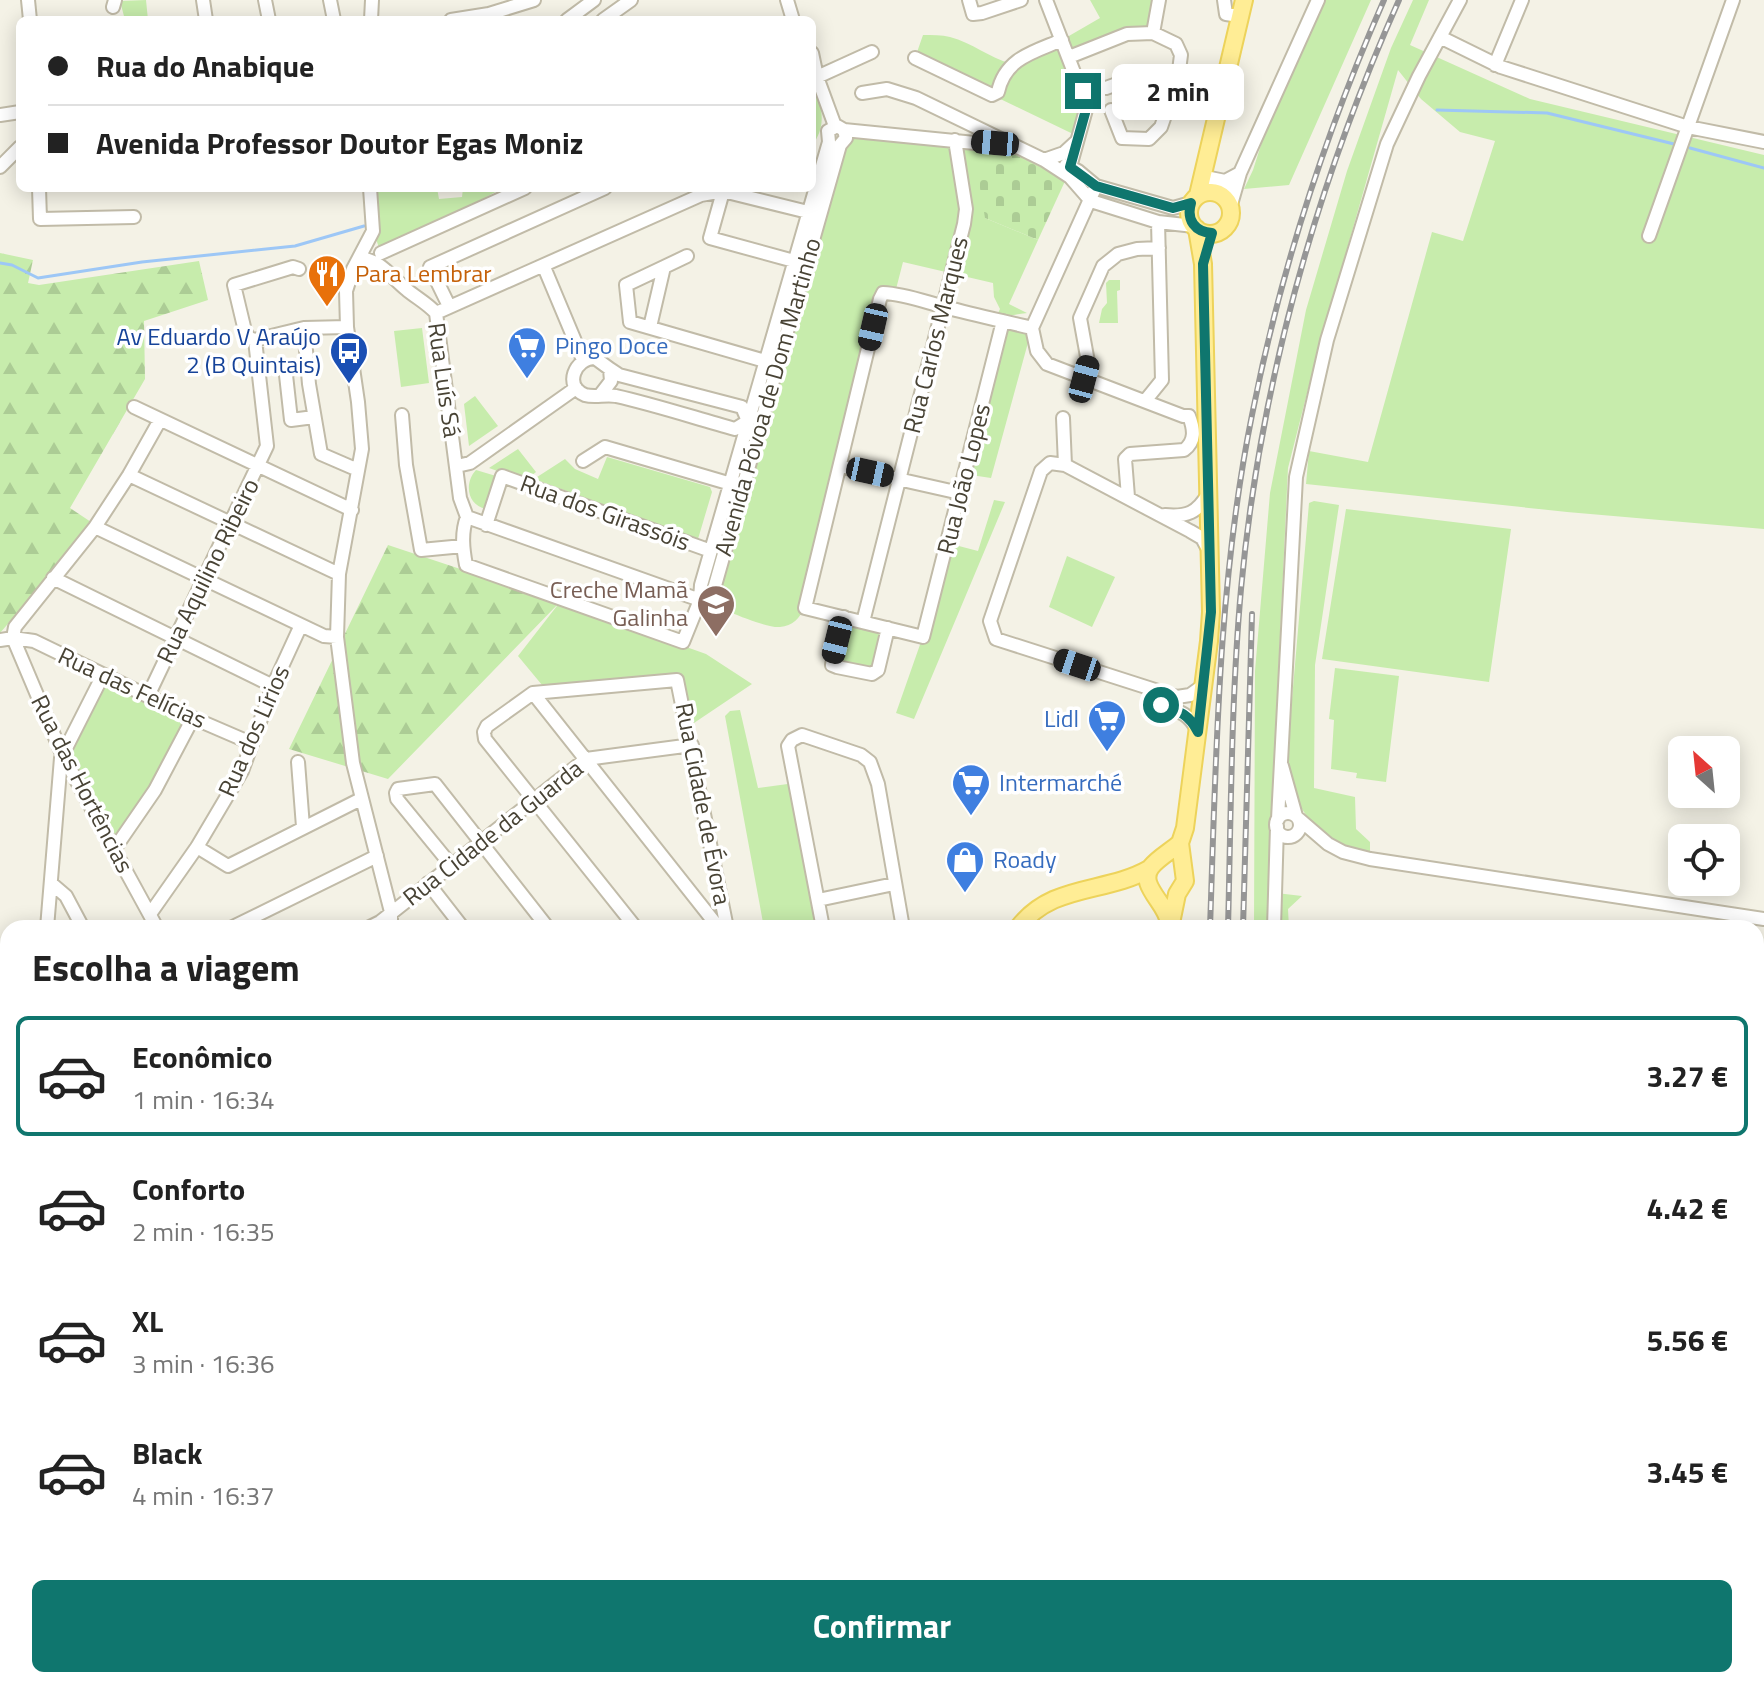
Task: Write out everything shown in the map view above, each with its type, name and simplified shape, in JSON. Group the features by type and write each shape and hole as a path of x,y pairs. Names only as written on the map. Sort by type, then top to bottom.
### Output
{"main road":[{"path":"1172,920 1177,894 1183,886 1180,843 1185,828 1210,627 1203,264 1201,229 1189,215 1210,191 1242,8"},
{"path":"1201,229 1226,225 1210,191"},
{"path":"1026,920 1038,908 1058,898 1091,886 1130,880 1180,843"},
{"path":"1152,866 1173,861 1183,871"},
{"path":"1152,866 1147,879 1169,920"},
{"path":"1113,884 1167,898 1177,894"}],"street":[{"path":"492,16 534,0"},
{"path":"572,16 594,0"},
{"path":"609,16 631,0"},
{"path":"969,0 973,14 1021,0"},
{"path":"1046,0 1087,106 1084,123 1067,165"},
{"path":"1146,0 1158,5 1153,33"},
{"path":"1224,0 1226,14 1242,8"},
{"path":"862,93 887,89 916,98 1044,160 1067,165 1096,186 1173,208 1240,173 1318,0"},
{"path":"1274,920 1296,477 1327,340 1387,144 1460,0"},
{"path":"1495,65 1522,0"},
{"path":"1649,236 1733,0"},
{"path":"1069,57 1127,34 1153,33 1176,44 1181,55 1178,78 1161,127 1149,139 1122,138 1111,110"},
{"path":"1440,37 1495,65 1688,127 1764,142"},
{"path":"915,58 992,95 998,92 1010,64 1062,40"},
{"path":"816,73 872,52"},
{"path":"816,75 840,128"},
{"path":"1106,88 1136,77 1174,89"},
{"path":"835,144 828,131 840,128 1015,147"},
{"name":"Rua Carlos Marques","path":"863,622 966,209 955,140"},
{"name":"Avenida Póvoa de Dom Martinho","path":"817,162 835,144"},
{"name":"Avenida Póvoa de Dom Martinho","path":"700,600 714,589 736,485 835,144"},
{"path":"0,167 16,151"},
{"path":"1067,165 1091,201 1158,222 1201,229"},
{"path":"1210,191 1240,173"},
{"path":"1096,186 1032,328 1037,351 1047,364 1189,416 1193,440 1184,450 1130,454 1125,459 1128,497"},
{"path":"39,192 40,219 134,217"},
{"path":"370,192 373,231 386,268"},
{"path":"381,253 516,192"},
{"path":"449,306 430,267 596,192"},
{"path":"682,192 686,201"},
{"path":"436,313 686,201 717,192"},
{"path":"723,192 710,238 794,261"},
{"path":"732,192 814,214"},
{"name":"Avenida Póvoa de Dom Martinho","path":"771,362 794,261 814,214 815,192"},
{"path":"1145,401 1162,380 1158,222"},
{"path":"373,231 346,291 347,327 362,449 339,574 337,637 353,763 391,920"},
{"path":"1084,379 1088,362 1080,318 1103,266 1118,254 1145,247 1159,248"},
{"path":"687,256 626,285 630,322 771,362"},
{"path":"359,258 386,268"},
{"path":"299,269 293,267 234,285 249,338 255,340 304,328 347,327"},
{"path":"544,267 583,360"},
{"path":"650,327 664,267"},
{"name":"Rua Luís Sá","path":"386,268 404,288 436,313 460,498 467,517"},
{"path":"844,617 832,665 872,674 878,670 888,628 844,617 805,608 883,293 895,293 1032,328"},
{"name":"Rua João Lopes","path":"888,628 923,637 1003,321"},
{"path":"304,328 309,384 321,454 358,470"},
{"name":"Rua Aquilino Ribeiro","path":"148,696 267,446 255,340"},
{"path":"583,360 601,360 610,369 619,375 742,407 754,423 735,429 613,395 590,396 576,388 573,376 583,360"},
{"path":"601,394 611,381 610,369"},
{"path":"309,384 287,382 291,420 314,417"},
{"path":"457,466 470,463 576,388"},
{"path":"134,407 352,510"},
{"path":"402,415 406,465 421,550 463,546"},
{"path":"1063,418 1065,465"},
{"path":"6,639 95,527 160,420"},
{"path":"583,461 605,447 736,485"},
{"path":"1204,685 1184,697 1157,691 996,639 990,621 1041,471 1050,463 1065,465 1163,514 1202,538 1210,552"},
{"path":"840,466 960,493"},
{"path":"129,475 339,574"},
{"name":"Rua dos Girassóis","path":"486,525 502,476 711,551"},
{"name":"Avenida Póvoa de Dom Martinho","path":"700,600 711,551 736,485"},
{"path":"1163,514 1179,516 1194,512 1208,494"},
{"path":"467,517 700,600 683,642 466,565 463,526 467,517"},
{"path":"95,527 324,636 337,637"},
{"path":"53,578 273,686"},
{"name":"Rua dos Lírios","path":"150,914 197,847 242,771 273,686 301,625"},
{"name":"Rua das Felícias","path":"6,639 34,641 251,743"},
{"name":"Rua das Hortências","path":"6,639 62,754 153,920"},
{"path":"48,920 62,754 103,675"},
{"name":"Rua Cidade de Évora","path":"533,693 677,680 725,920"},
{"path":"1157,691 1161,705 1184,712 1198,732"},
{"path":"630,920 485,739 487,726 533,693 713,920"},
{"path":"113,851 155,790 193,718"},
{"path":"822,920 788,746 802,735 861,755 870,762 878,784 901,920"},
{"name":"Rua Cidade da Guarda","path":"382,920 586,759 692,745"},
{"path":"298,762 303,827"},
{"path":"1276,858 1295,826 1280,763"},
{"path":"451,865 397,799 398,789 435,784 542,920"},
{"path":"197,847 228,866 361,799"},
{"path":"1278,822 1289,813 1295,826"},
{"path":"1278,822 1281,833 1295,826 1315,833 1343,852 1370,859 1764,919"},
{"path":"247,920 377,856"},
{"path":"428,883 457,920"},
{"path":"52,884 66,896 79,920"},
{"path":"818,900 894,884"}],"green space":[{"path":"146,0 148,16 124,16 120,1"},
{"path":"1090,0 1153,0 1153,33 1076,54 1064,42 1083,91 1084,123 1071,133 915,58 923,35 937,35 958,40 1011,64 1100,18"},
{"path":"1318,0 1371,0 1289,185 1244,189 1281,82"},
{"path":"1413,0 1429,0 1410,45 1530,99 1764,155 1764,529 1306,484 1309,451 1368,462 1432,232 1463,241 1495,141 1460,132 1421,99 1398,70 1288,468 1268,892 1302,896 1288,909 1289,920 1254,920 1255,671 1270,493 1306,310 1347,171 1391,48"},
{"path":"816,96 822,117 816,140"},
{"path":"846,131 995,143 985,218 1038,240 1009,304 1027,313 995,319 1000,309 994,297 993,283 903,262 895,293 884,293 805,608 792,623 773,627 700,600 714,588"},
{"path":"993,150 1012,153 1066,179 1038,240 985,218 978,176"},
{"path":"370,192 438,192 439,199 462,197 463,192 495,192 381,253 373,231"},
{"path":"0,253 33,260 28,283 39,285 199,261 208,300 144,321 145,379 70,508 94,524 0,633"},
{"path":"1120,280 1120,290 1117,291 1118,323 1099,323 1102,309 1107,303 1106,283"},
{"path":"1002,324 1032,328 991,478 971,475"},
{"path":"422,328 429,383 401,387 394,331"},
{"path":"475,396 498,426 469,446 464,404"},
{"path":"518,449 536,472 525,481 489,468"},
{"path":"607,457 710,487 712,492 698,539 534,479 565,459 575,469 598,479"},
{"path":"476,470 496,476 486,509 475,503 469,493 470,481"},
{"path":"994,500 1005,502 914,719 896,713 955,545 978,551"},
{"path":"1309,503 1339,505 1315,665 1314,788 1355,797 1356,829 1370,842 1370,852 1338,846 1318,833 1296,800 1287,757"},
{"path":"1346,509 1511,529 1489,682 1322,659"},
{"path":"388,545 560,602 388,779 289,749"},
{"path":"1067,556 1115,577 1092,627 1049,607"},
{"path":"560,602 706,654 752,684 688,727 677,680 547,691 518,656"},
{"path":"844,622 880,630 871,668 836,660"},
{"path":"1335,668 1399,676 1386,782 1356,778 1357,773 1331,769 1334,720 1329,719"},
{"path":"107,678 193,718 120,841 61,758"},
{"path":"740,710 758,788 795,783 819,920 763,920 725,716 730,711"}],"waterway":[{"path":"1437,110 1547,113 1674,144"},
{"path":"1690,148 1764,168"},
{"path":"0,263 12,265 38,278 142,262 295,246 364,226"}],"railway":[{"path":"1210,920 1225,606 1252,415 1276,309 1306,204 1342,101 1384,0"},
{"path":"1228,920 1238,631 1250,513 1262,437 1277,362 1318,214 1369,70 1399,0"},
{"path":"1243,920 1252,614"}],"place":[{"name":"Para Lembrar","path":"327,308"},
{"name":"Pingo Doce","path":"527,380"},
{"name":"Av Eduardo V Araújo 2 (B Quintais)","path":"349,385"},
{"name":"Creche Mamã Galinha","path":"716,638"},
{"name":"Lidl","path":"1107,753"},
{"name":"Intermarché","path":"971,817"},
{"name":"Roady","path":"965,894"}],"route":[{"path":"1083,91 1087,106 1070,167 1096,186 1173,208 1191,203 1191,222 1200,231 1212,233 1203,264 1211,612 1198,732 1184,712 1161,705"}]}
